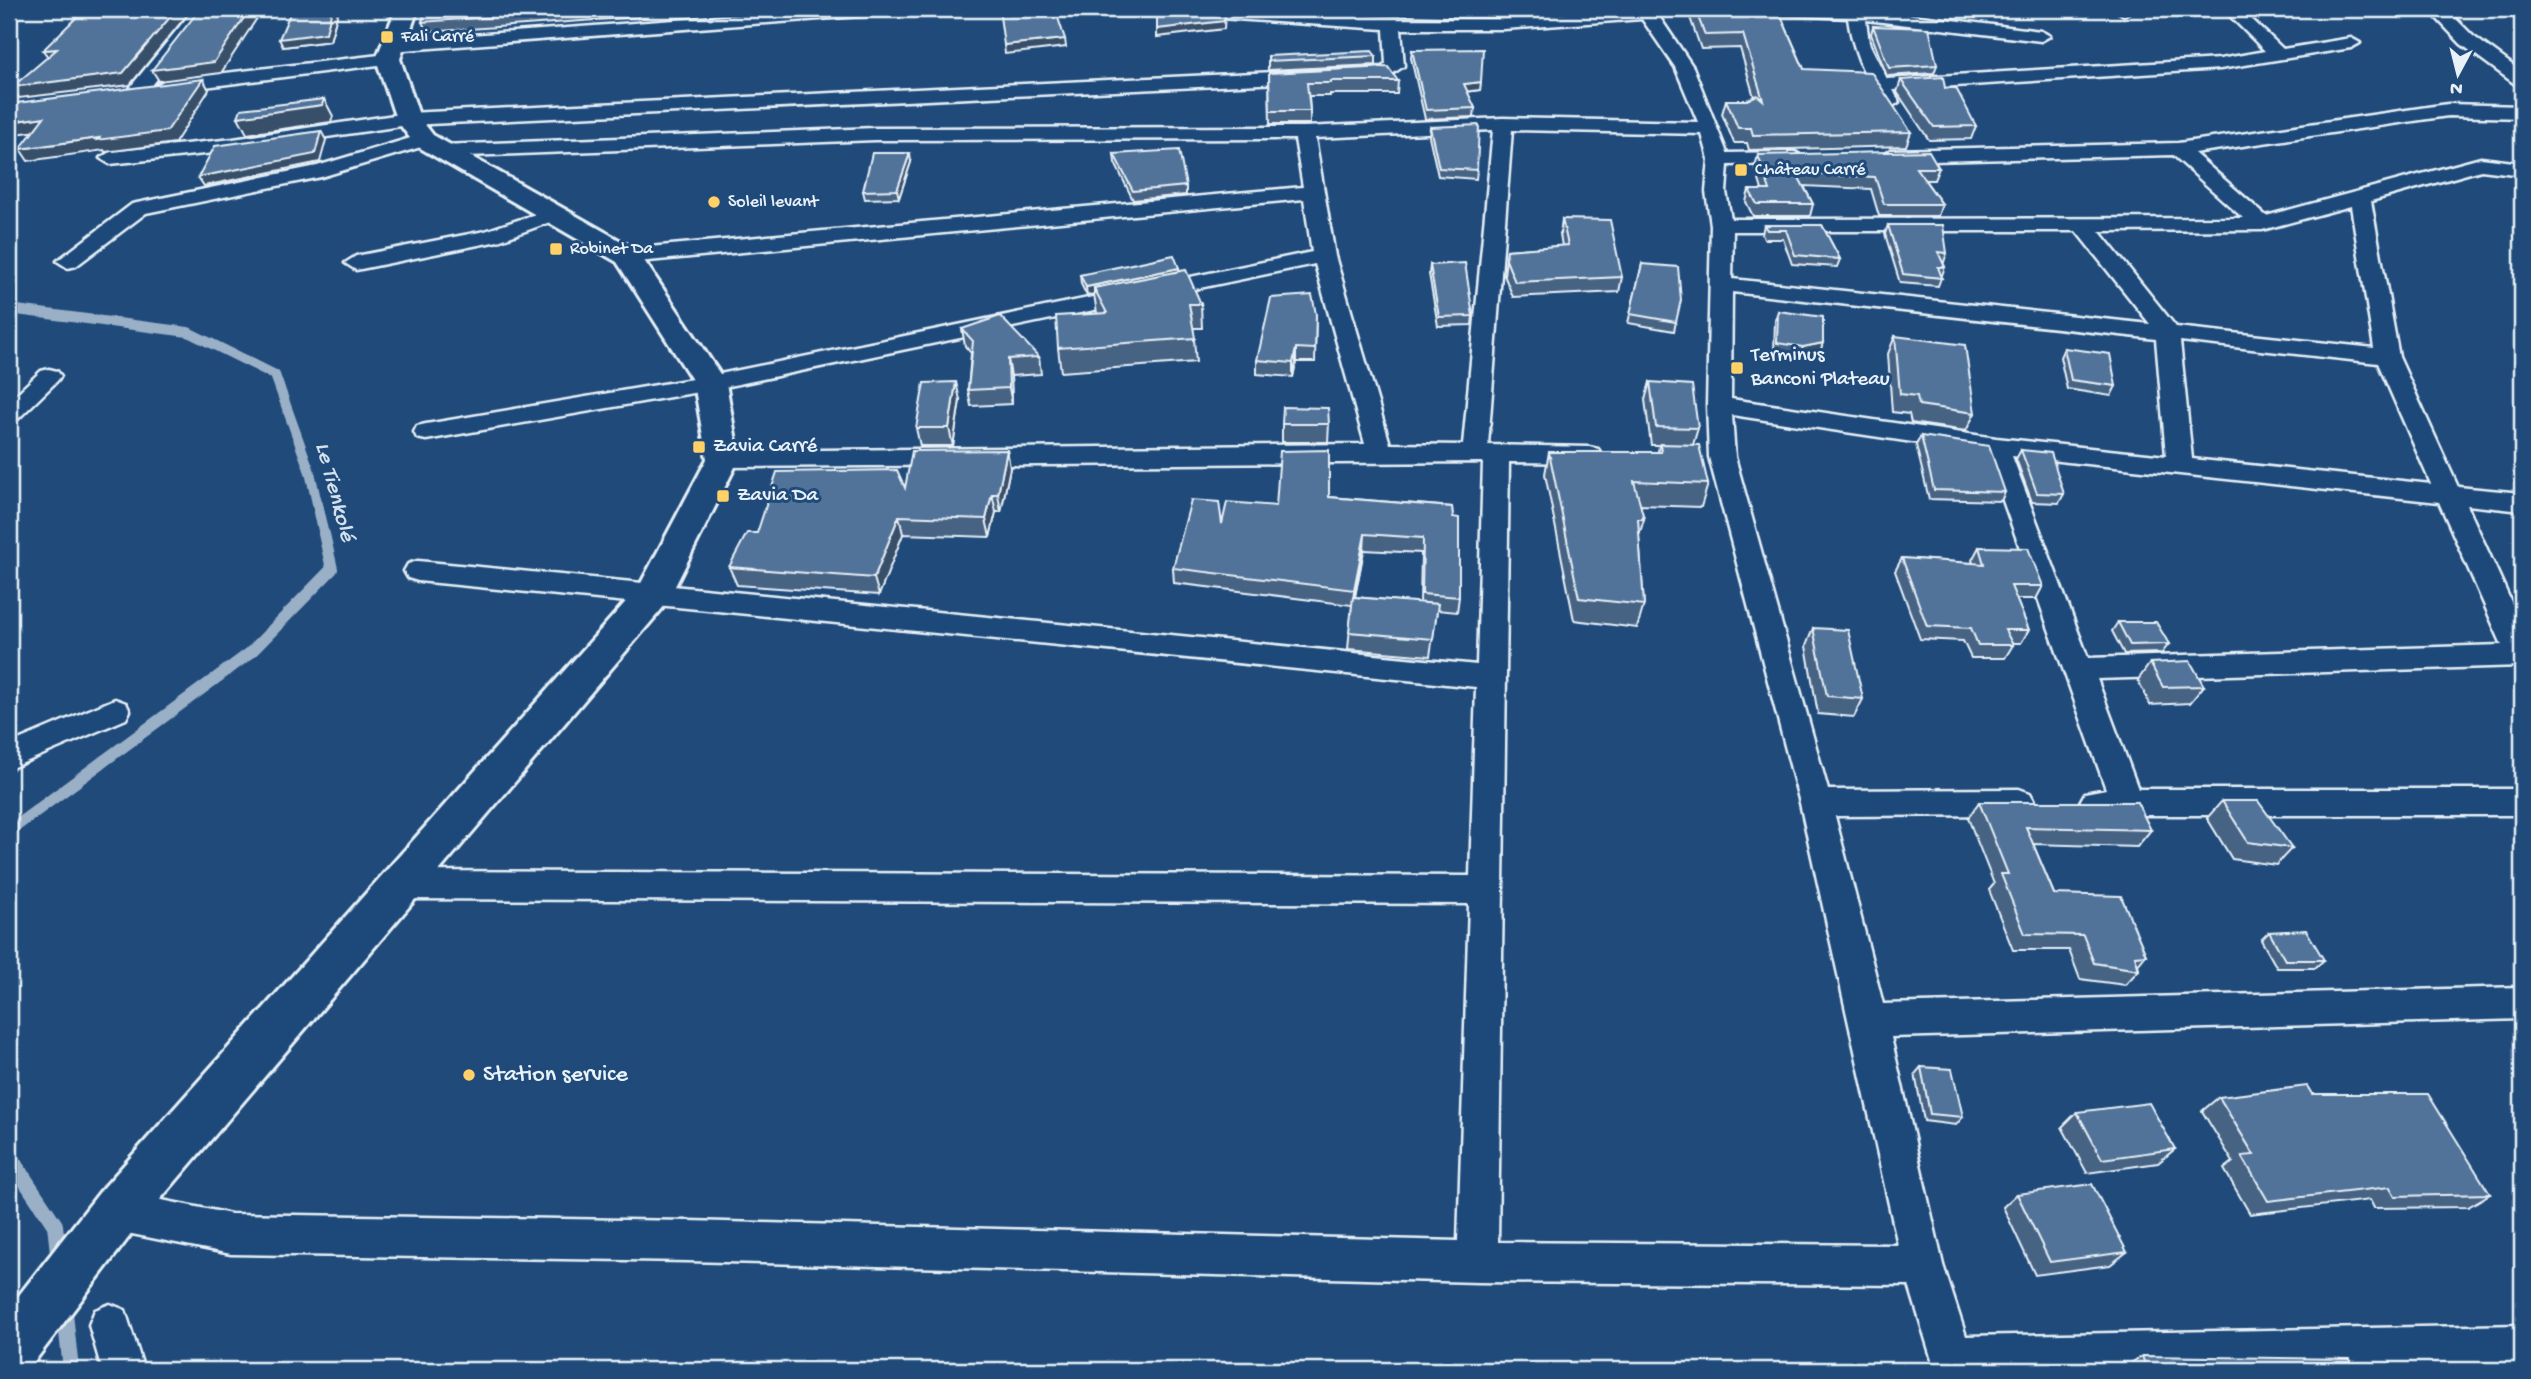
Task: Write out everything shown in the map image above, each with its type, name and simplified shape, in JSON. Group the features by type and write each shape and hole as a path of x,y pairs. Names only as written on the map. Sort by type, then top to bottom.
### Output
{"main road":[{"path":"9,1351 117,1211 653,595 723,459 710,383 627,256 425,137 390,52 407,9"}],"street":[{"path":"203,9 133,90 390,52 887,9"},
{"path":"1157,9 1285,13 1392,24 1504,24 1646,11 1684,66 1710,128 1719,159 1716,192 1722,225 1719,405 1709,457 1816,803 1869,1021 1923,1265 1955,1364 2522,1346"},
{"path":"1769,9 1856,11 2041,36"},
{"path":"2231,9 2279,55"},
{"path":"2436,9 2467,40 2522,80"},
{"path":"1856,11 1860,43 1879,85 1925,155"},
{"path":"110,158 233,145 425,137 1386,72 1395,66 1392,24"},
{"path":"1879,85 2220,64 2351,43"},
{"path":"1870,156 2178,149 2448,110 2522,112"},
{"path":"68,261 139,208 321,171 425,137 1304,133 1503,124 1710,128"},
{"path":"1478,1262 1492,678 1486,454 1503,124"},
{"path":"1304,133 1316,192 1324,256 1380,452"},
{"path":"2178,149 2262,224"},
{"path":"1719,159 1815,157"},
{"path":"1722,225 2262,224 2481,164 2522,169"},
{"path":"627,256 1316,192"},
{"path":"2077,668 2522,656 2387,357 2360,198"},
{"path":"356,263 490,236 554,214"},
{"path":"2083,225 2167,331 2180,466"},
{"path":"426,432 710,383 1324,256"},
{"path":"1720,284 2387,357"},
{"path":"9,414 49,376"},
{"path":"1719,405 1996,446 2522,502"},
{"path":"1996,446 2127,802"},
{"path":"723,459 1380,452 1616,455"},
{"path":"418,571 1492,678"},
{"path":"9,757 115,711"},
{"path":"1816,803 2522,802"},
{"path":"401,886 1487,890"},
{"path":"1869,1021 2522,1003"},
{"path":"117,1211 231,1234 674,1240 1478,1262 1923,1265"},
{"path":"110,1325 123,1370"}],"building":[{"path":"85,9 177,9 123,73 12,87 57,49 43,50"},
{"path":"200,9 250,9 214,62 152,70"},
{"path":"292,9 332,9 326,33 279,39"},
{"path":"426,9 607,9 422,22"},
{"path":"999,9 1055,9 1065,39 1004,45"},
{"path":"1157,9 1225,13 1224,21 1157,29"},
{"path":"1695,9 1778,9 1804,69 1871,72 1911,132 1753,135 1751,128 1738,128 1726,100 1747,100 1757,95 1763,100 1743,34 1705,35"},
{"path":"1873,26 1929,28 1937,65 1889,68"},
{"path":"1483,49 1481,82 1464,84 1475,108 1426,110 1412,50"},
{"path":"1372,51 1376,56 1268,61 1268,56"},
{"path":"1388,67 1398,81 1307,83 1310,111 1270,111 1269,73"},
{"path":"1943,77 1945,88 1956,88 1976,126 1934,127 1901,80"},
{"path":"203,79 167,131 20,149 44,117 9,122 9,104"},
{"path":"324,99 322,105 238,117 241,109"},
{"path":"1479,125 1477,170 1439,168 1430,127"},
{"path":"321,131 315,154 198,177 215,146"},
{"path":"1179,150 1186,186 1133,191 1114,154"},
{"path":"1929,151 1939,168 1916,168 1942,204 1884,204 1875,177 1797,174 1813,204 1757,204 1749,190 1770,190 1758,155"},
{"path":"872,153 910,153 897,190 863,191"},
{"path":"1562,219 1610,220 1622,277 1515,282 1506,260 1507,250 1568,245"},
{"path":"1764,225 1822,225 1840,259 1795,255 1786,230 1767,230"},
{"path":"1888,225 1943,225 1947,253 1938,252 1945,267 1938,267 1942,278 1903,274"},
{"path":"1174,255 1179,268 1086,287 1080,275"},
{"path":"1465,263 1473,316 1439,317 1430,265"},
{"path":"1642,264 1678,267 1681,300 1676,322 1630,314"},
{"path":"1186,270 1201,304 1189,304 1195,338 1058,348 1056,316 1107,313 1094,288"},
{"path":"1312,295 1316,314 1315,349 1296,348 1293,363 1257,360 1271,298"},
{"path":"1778,311 1823,317 1823,343 1803,347 1777,343"},
{"path":"1000,316 1039,357 1008,359 1009,388 968,390 973,341 962,329"},
{"path":"1895,336 1965,345 1975,413 1919,405 1917,396 1900,394"},
{"path":"2064,348 2110,354 2116,386 2071,380"},
{"path":"956,382 949,428 916,428 924,383"},
{"path":"1650,382 1692,385 1698,428 1656,427"},
{"path":"1283,407 1328,408 1329,424 1282,424"},
{"path":"1921,436 1989,446 2005,492 1934,490"},
{"path":"1660,444 1699,445 1708,484 1634,481 1644,519 1638,519 1644,605 1579,598 1549,452 1661,452"},
{"path":"1007,450 998,494 992,494 986,519 899,516 874,578 729,567 747,533 757,533 777,472 897,470 905,488 912,451"},
{"path":"1329,450 1329,497 1452,507 1453,517 1459,518 1459,597 1422,594 1423,538 1365,534 1354,590 1173,568 1191,500 1219,502 1222,524 1227,502 1276,506 1280,451"},
{"path":"2021,450 2051,453 2064,494 2037,493"},
{"path":"1979,547 2028,548 2043,586 2011,586 2029,630 2005,630 2013,645 1978,645 1971,628 1927,626 1902,558 1984,564"},
{"path":"1353,597 1438,604 1433,639 1349,632"},
{"path":"2118,622 2156,622 2169,644 2130,645"},
{"path":"1813,628 1848,630 1863,699 1827,696"},
{"path":"2190,661 2204,686 2163,687 2150,663"},
{"path":"2222,801 2258,801 2292,848 2248,842"},
{"path":"1979,802 2137,802 2151,830 2026,827 2054,894 2121,896 2146,955 2135,956 2139,970 2094,963 2083,935 2025,934 2001,874 2008,874"},
{"path":"2306,930 2324,960 2285,960 2269,932"},
{"path":"1921,1067 1952,1069 1963,1117 1930,1114"},
{"path":"2307,1086 2312,1094 2428,1094 2490,1194 2395,1196 2390,1187 2268,1201 2242,1156 2254,1155 2219,1097"},
{"path":"2149,1103 2175,1149 2102,1159 2077,1112"},
{"path":"2092,1184 2127,1252 2050,1262 2017,1194"},
{"path":"2142,1356 2350,1359 2355,1370 2147,1370"}],"waterway":[{"name":"Le Tienkolé","path":"9,309 188,332 275,375 310,472 324,535"},
{"name":"Le Tienkolé","path":"9,831 250,653 332,569 324,534"},
{"name":"Le Tienkolé","path":"9,1156 55,1225 59,1262"},
{"name":"Le Tienkolé","path":"64,1304 71,1370"}],"place":[{"name":"Fali Carré","path":"387,37"},
{"name":"Château Carré","path":"1741,170"},
{"name":"Soleil levant","path":"714,202"},
{"name":"Robinet Da","path":"556,249"},
{"name":"Terminus Banconi Plateau","path":"1737,368"},
{"name":"Zavia Carré","path":"699,447"},
{"name":"Zavia Da","path":"723,496"},
{"name":"Station service","path":"469,1075"}]}
